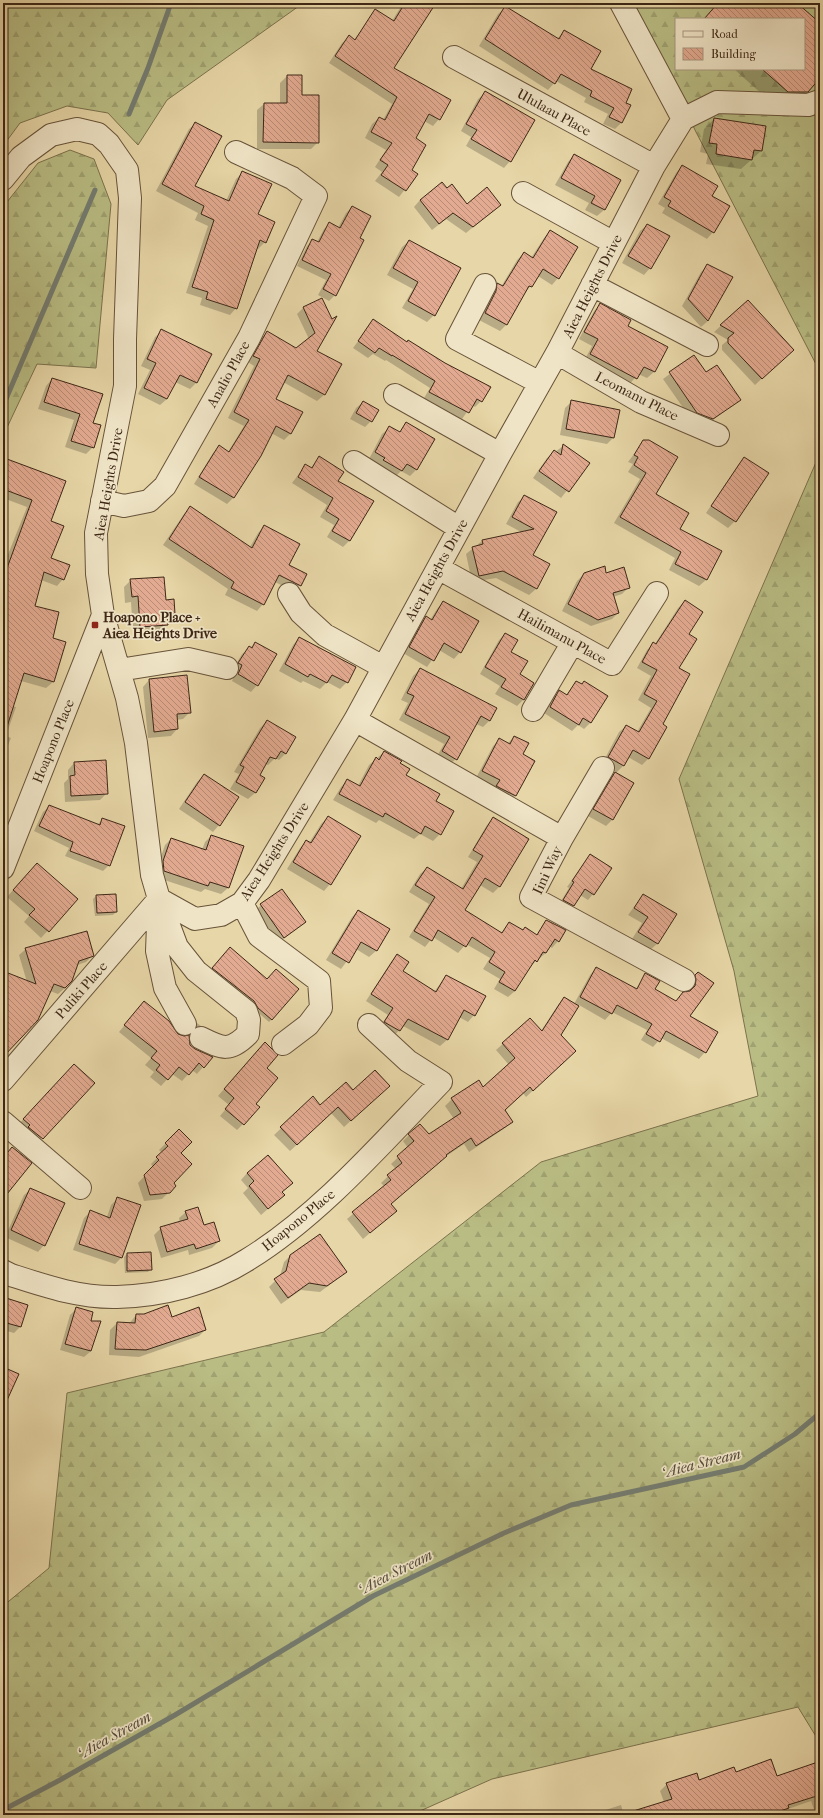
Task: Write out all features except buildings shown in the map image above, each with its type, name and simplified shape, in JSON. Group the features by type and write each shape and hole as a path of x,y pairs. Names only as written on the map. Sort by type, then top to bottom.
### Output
{"street":[{"path":"621,3 683,119 717,102 808,105 820,101"},
{"name":"Ululaau Place","path":"454,57 654,166"},
{"name":"Aiea Heights Drive","path":"3,179 21,157 51,135 77,130 98,134 109,144 127,170 130,198 125,339 125,386 96,533 97,574 103,615 119,670 136,743 152,875 159,899 195,919 222,916 242,903 259,880 355,720 459,528 557,353 654,166 683,119"},
{"name":"Analio Place","path":"102,500 124,506 149,501 165,486 249,338 316,196 292,178 236,152"},
{"path":"522,193 614,243"},
{"path":"485,285 457,339 540,383"},
{"path":"592,285 707,345"},
{"name":"Leomanu Place","path":"557,353 641,402 718,436"},
{"path":"395,395 500,454"},
{"path":"354,462 459,528"},
{"name":"Hailimanu Place","path":"438,568 612,664 657,593"},
{"path":"289,594 301,613 325,635 383,667"},
{"name":"Hoapono Place","path":"3,868 103,615"},
{"path":"533,710 573,642"},
{"path":"119,670 188,659 227,668"},
{"name":"Iini Way","path":"355,720 562,838 531,897 684,980"},
{"path":"562,838 603,768"},
{"path":"159,899 157,951 165,988 185,1024"},
{"path":"159,899 177,947 196,971 246,1011 249,1020 248,1034 240,1043 230,1048 218,1047 201,1038"},
{"name":"Puliki Place","path":"3,1080 159,899"},
{"path":"242,903 259,936 319,981 321,1008 308,1025 283,1044"},
{"name":"Hoapono Place","path":"3,1271 11,1275 65,1292 116,1298 162,1293 206,1280 246,1261 278,1240 340,1186 441,1082 408,1061 369,1025"},
{"path":"3,1122 80,1188"}],"green space":[{"path":"3,3 300,3 299,6 167,100 138,145 108,113 67,106 20,123 3,146"},
{"path":"634,3 820,3 820,372 696,132"},
{"path":"70,150 94,159 111,204 96,368 37,364 3,436 3,207 38,163"},
{"path":"820,453 820,1743 798,1707 492,1779 411,1815 3,1815 3,1606 49,1568 67,1393 324,1332 541,1162 758,1096 734,971 679,779"}],"waterway":[{"path":"129,114 148,68 171,3"},
{"path":"3,406 95,190"},
{"name":"ʻAiea Stream","path":"3,1810 60,1780 175,1715 373,1596 504,1533 571,1505 744,1467 795,1434 820,1413"}],"place":[{"name":"Hoapono Place + Aiea Heights Drive","path":"95,625"}]}
